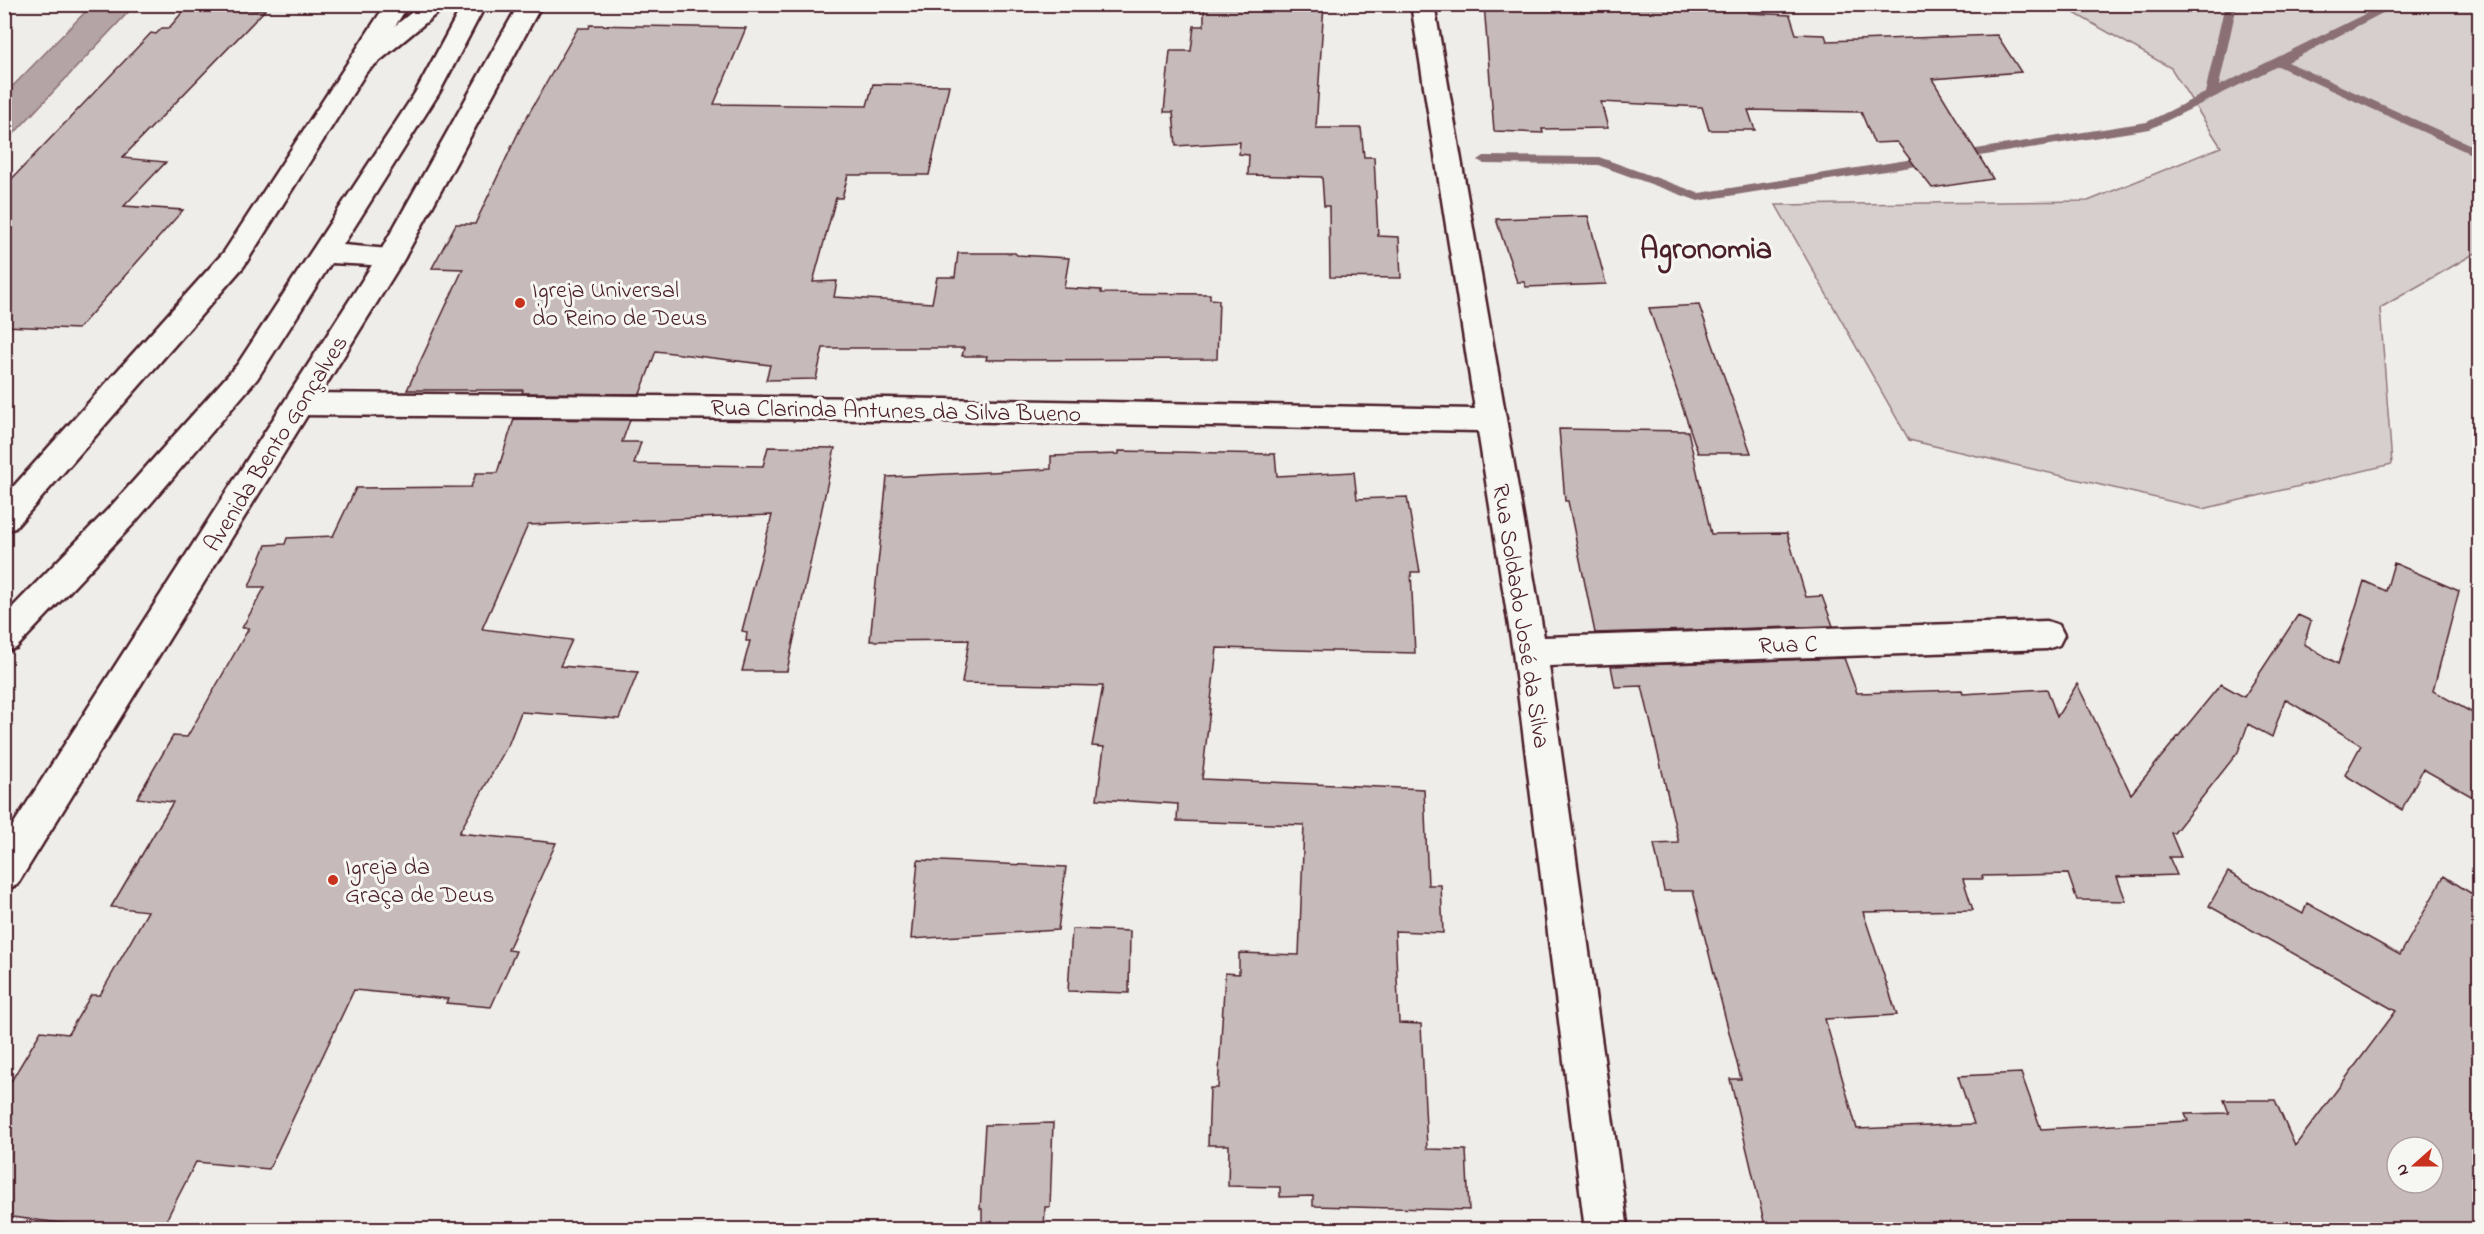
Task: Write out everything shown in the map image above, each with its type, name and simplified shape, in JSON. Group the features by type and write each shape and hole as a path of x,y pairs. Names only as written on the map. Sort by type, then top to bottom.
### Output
{"street":[{"path":"4,519 234,259 398,4"},
{"path":"358,67 437,4"},
{"path":"4,638 124,513 247,372 427,93 476,4"},
{"name":"Avenida Bento Gonçalves","path":"4,873 301,404 391,257 531,4"},
{"name":"Rua Soldado José da Silva","path":"1422,4 1530,652 1607,1230"},
{"path":"325,253 391,257"},
{"name":"Rua Clarinda Antunes da Silva Bueno","path":"301,404 898,409 1492,420"},
{"name":"Rua C","path":"1530,652 2047,635"}],"shaded area":[{"path":"92,5 135,5 5,143 5,94"},
{"path":"2060,5 2479,5 2479,251 2380,308 2392,464 2203,509 1909,440 1776,205 2088,201 2221,147 2171,68"}],"building":[{"path":"1204,4 1324,4 1316,128 1361,128 1364,157 1374,157 1378,236 1399,237 1401,278 1330,277 1329,206 1324,206 1322,177 1248,175 1249,155 1239,154 1240,142 1176,146 1173,112 1164,112 1170,51 1191,51 1194,26 1204,26"},
{"path":"1484,4 1747,4 1749,13 1790,15 1796,34 1825,35 1827,41 1997,35 2021,72 1932,79 1993,179 1932,188 1897,142 1874,143 1861,112 1748,110 1755,130 1709,130 1702,107 1601,102 1608,128 1542,129 1543,133 1494,131"},
{"path":"186,8 265,10 122,158 166,162 124,206 183,210 78,329 4,326 4,187 151,33 156,34 162,28 169,28"},
{"path":"590,25 746,28 714,104 867,106 873,84 949,85 929,175 848,175 842,198 836,198 813,282 837,281 834,297 932,303 937,277 955,277 958,253 1015,253 1017,255 1069,258 1064,288 1101,290 1101,293 1210,294 1210,299 1219,300 1217,359 986,360 987,356 962,356 964,348 823,348 816,379 766,380 770,365 656,351 640,394 522,393 523,390 407,390 463,269 432,268 456,224 475,224 521,127 578,28 589,28"},
{"path":"1588,216 1606,284 1526,287 1524,282 1517,282 1496,219"},
{"path":"1699,305 1751,453 1698,453 1649,308"},
{"path":"514,419 630,420 622,442 641,442 634,464 763,466 768,447 835,448 787,671 742,671 750,641 746,641 747,632 742,631 772,515 528,525 482,629 572,640 560,666 638,672 619,719 521,712 509,743 459,833 556,843 508,950 516,951 491,1007 446,1003 448,999 354,990 269,1169 196,1162 161,1230 117,1230 4,1216 4,1093 41,1031 68,1034 91,995 100,995 148,911 111,907 173,802 137,798 173,736 187,737 249,628 242,628 265,587 249,587 266,545 285,544 287,538 333,536 356,488 471,487 476,473 497,473"},
{"path":"1559,429 1688,431 1711,534 1787,533 1806,597 1822,596 1833,626 1595,633 1568,501 1565,501"},
{"path":"1119,451 1275,454 1277,476 1354,472 1357,499 1407,497 1420,572 1411,572 1415,653 1217,648 1202,779 1424,789 1428,885 1441,885 1443,933 1395,931 1399,1023 1421,1024 1427,1149 1466,1150 1469,1210 1313,1206 1313,1196 1280,1197 1280,1187 1228,1186 1229,1145 1208,1145 1210,1088 1218,1088 1225,973 1239,974 1239,953 1299,955 1304,825 1177,821 1178,804 1097,799 1104,747 1092,746 1103,686 962,683 969,640 870,641 887,477 1051,469 1051,456 1119,454"},
{"path":"2394,563 2459,591 2433,691 2480,717 2480,801 2423,769 2402,810 2345,775 2361,745 2285,699 2272,737 2248,724 2238,752 2174,833 2171,833 2181,857 2169,857 2177,875 2117,877 2126,901 2077,900 2068,874 1982,876 1983,879 1963,879 1973,910 1863,912 1897,1015 1825,1019 1857,1129 1974,1124 1958,1076 2021,1073 2041,1129 2188,1121 2185,1114 2229,1113 2224,1100 2275,1100 2295,1146 2396,1011 2209,906 2228,872 2303,914 2307,903 2400,955 2444,876 2480,899 2480,1230 1766,1230 1730,1079 1741,1079 1693,891 1664,891 1654,844 1679,843 1642,686 1615,687 1611,666 1844,658 1857,693 1962,690 1963,694 2047,689 2057,717 2077,684 2131,794 2221,684 2244,697 2298,615 2311,621 2304,644 2338,664 2364,581 2386,591"},
{"path":"918,860 1066,867 1058,930 911,939"},
{"path":"1072,929 1130,931 1129,993 1068,991"},
{"path":"1053,1123 1050,1207 1045,1207 1044,1230 982,1230 982,1209 980,1209 985,1125"}],"waterway":[{"path":"2211,95 2231,4"},
{"path":"2211,95 2395,4"},
{"path":"2279,62 2480,154"},
{"path":"1484,160 1599,161 1698,197 2150,125 2211,95"}],"place":[{"name":"Igreja Universal do Reino de Deus","path":"520,303"},
{"name":"Igreja da Graça de Deus","path":"333,880"}],"district":[{"name":"Agronomia","path":"1706,248"}]}
